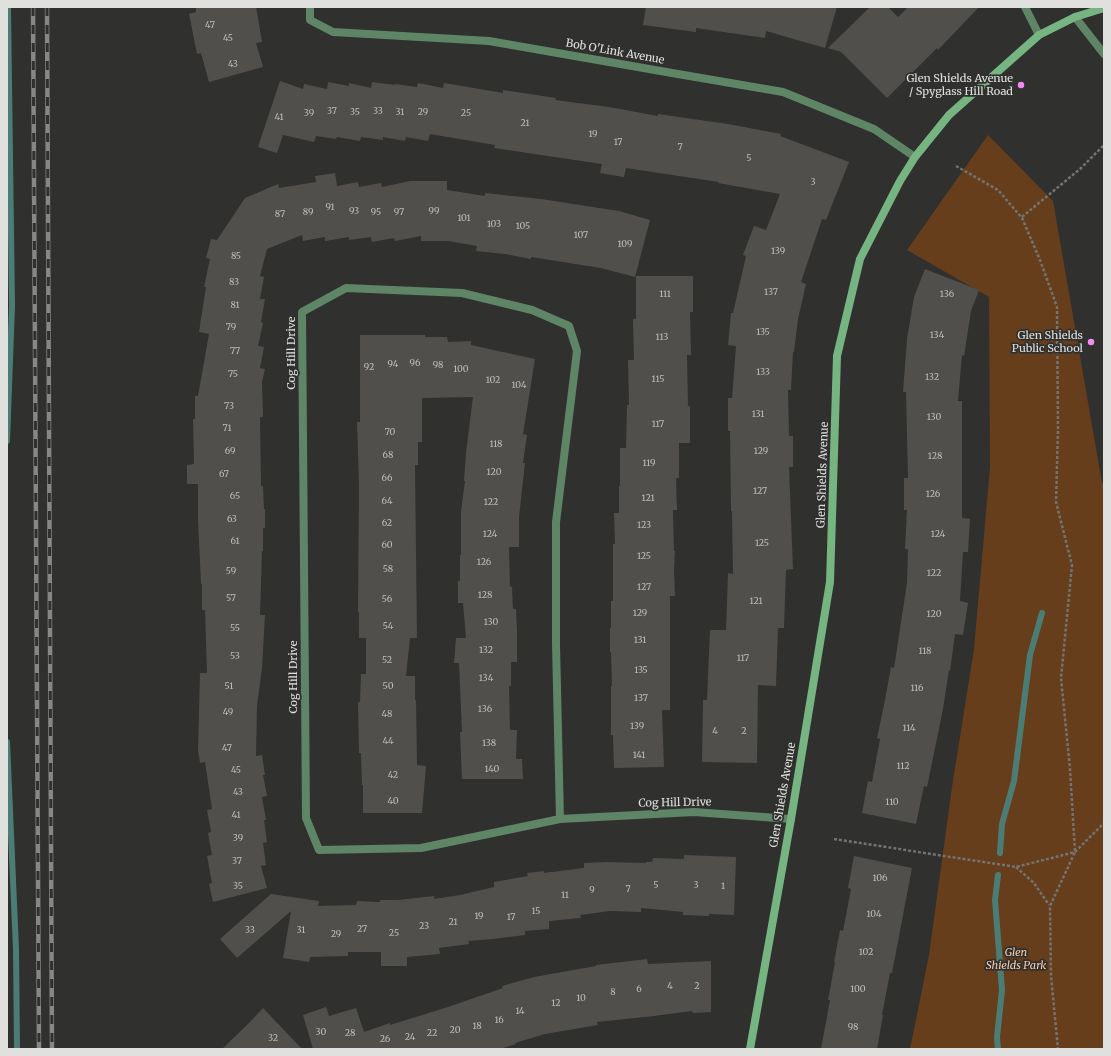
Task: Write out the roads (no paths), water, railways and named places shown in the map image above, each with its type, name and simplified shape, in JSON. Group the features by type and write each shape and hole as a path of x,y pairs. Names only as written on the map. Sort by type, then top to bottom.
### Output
{"street":[{"name":"Bob O'Link Avenue","path":"310,7 310,20 333,32 489,41 783,92 874,129 915,157"},
{"path":"1025,7 1039,35"},
{"name":"Glen Shields Avenue","path":"750,1049 791,819 830,582 837,356 860,259 900,181 915,157 949,115 1039,35 1075,17 1104,8"},
{"path":"1075,17 1104,54"},
{"name":"Cog Hill Drive","path":"560,819 556,644 556,522 577,351 569,326 532,310 462,293 346,288 302,312 306,818 319,850 421,848 560,819 694,812 791,819"}],"waterway":[{"path":"7,441 12,306 8,7"},
{"path":"1000,853 1002,824 1014,781 1030,655 1042,613"},
{"path":"7,742 16,949 17,1049"},
{"path":"998,875 995,900 1002,990 997,1037 998,1049"}],"railway":[{"path":"33,7 39,1049"},
{"path":"47,7 52,1049"}],"place":[{"name":"Glen Shields Avenue / Spyglass Hill Road","path":"1021,85"},
{"name":"Glen Shields Public School","path":"1091,342"}],"park label":[{"name":"Glen Shields Park","path":"1016,959"}]}
